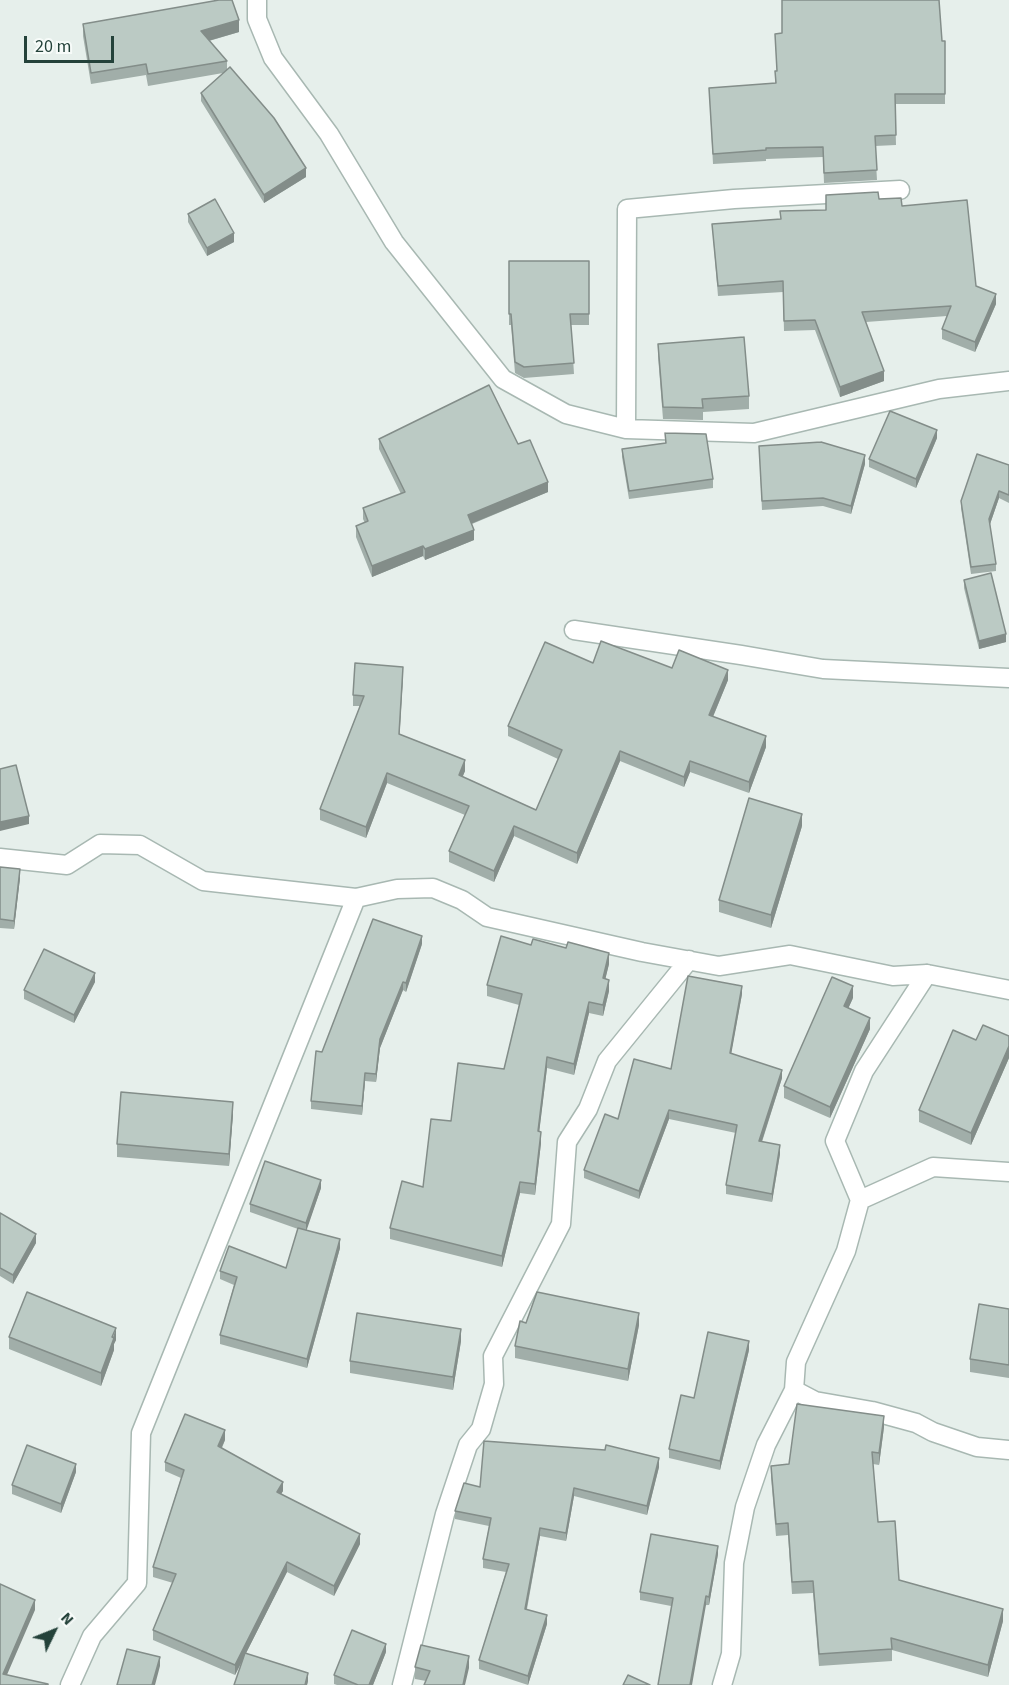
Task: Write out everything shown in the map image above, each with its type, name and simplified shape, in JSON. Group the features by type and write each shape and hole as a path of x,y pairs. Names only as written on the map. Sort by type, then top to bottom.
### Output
{"street":[{"path":"257,0 257,18 273,58 329,134 394,242 503,379 566,414 626,429 754,433 939,389 1009,381"},
{"path":"626,429 627,210 734,199 900,190"},
{"path":"574,630 823,669 1009,678"},
{"path":"0,858 67,865 100,844 140,845 202,881 356,898 397,889 433,888 462,900 487,917 642,952 718,966 790,956 892,976 927,974 1009,990"},
{"path":"70,1685 92,1636 137,1582 141,1433 356,898"},
{"path":"402,1685 445,1514 468,1445 481,1429 494,1384 493,1356 561,1224 567,1142 588,1109 607,1061 688,960"},
{"path":"722,1685 731,1654 734,1563 745,1508 766,1445 794,1390 796,1362 846,1251 860,1200 835,1141 864,1071 927,974"},
{"path":"860,1200 933,1167 1009,1172"},
{"path":"794,1390 815,1401 872,1411 916,1423 933,1432 977,1447 1009,1450"}],"building":[{"path":"219,0 232,0 239,20 201,31 227,61 148,74 146,64 91,73 83,24"},
{"path":"782,0 939,0 942,41 945,41 945,94 895,94 896,135 875,136 877,170 824,173 823,147 766,148 766,150 713,154 709,88 776,83 775,34 782,33"},
{"path":"230,67 274,118 306,168 264,195 201,93"},
{"path":"878,192 879,199 901,198 902,206 967,200 976,286 996,294 975,342 942,329 951,306 862,312 884,371 840,387 815,320 784,321 783,281 718,286 712,224 781,219 780,211 826,210 826,195"},
{"path":"215,199 234,233 207,248 188,214"},
{"path":"509,261 589,261 589,314 570,314 574,363 524,367 515,362 511,314 509,314"},
{"path":"744,337 749,396 702,399 703,408 663,407 658,344"},
{"path":"489,385 518,444 530,440 548,482 468,515 474,530 425,549 423,546 372,566 356,526 368,521 363,508 405,492 379,439"},
{"path":"890,411 937,430 916,479 869,459"},
{"path":"665,433 706,434 713,479 629,491 622,449 666,443"},
{"path":"821,442 865,455 851,506 823,498 762,501 759,446"},
{"path":"977,454 1009,465 1009,495 999,491 989,519 996,564 971,567 961,501"},
{"path":"991,573 1006,634 979,641 964,580"},
{"path":"601,641 672,668 679,650 728,670 709,715 766,736 749,782 690,761 684,777 620,751 577,853 514,826 494,871 449,851 469,806 387,773 366,827 320,809 364,696 353,695 355,663 403,667 399,734 465,760 459,775 536,810 562,750 508,726 545,642 593,663"},
{"path":"16,765 29,816 0,822 0,769"},
{"path":"749,798 802,814 771,915 719,900"},
{"path":"0,867 20,869 14,921 0,919"},
{"path":"373,919 422,936 406,983 403,982 380,1039 376,1074 365,1073 362,1106 311,1101 316,1051 322,1052"},
{"path":"501,936 531,945 533,939 566,948 568,942 609,953 603,978 609,980 603,1005 589,1002 574,1064 547,1057 538,1131 541,1132 535,1184 520,1182 502,1256 390,1228 402,1181 423,1187 431,1119 451,1121 458,1063 504,1069 522,994 487,985"},
{"path":"44,949 95,973 74,1015 24,990"},
{"path":"688,976 742,986 730,1053 782,1070 759,1141 780,1145 772,1194 726,1185 737,1125 669,1110 639,1191 584,1170 605,1114 618,1119 634,1059 671,1069"},
{"path":"832,977 853,986 844,1006 870,1018 830,1107 784,1086"},
{"path":"983,1025 1009,1036 1009,1046 971,1133 919,1110 953,1030 976,1040"},
{"path":"121,1092 233,1102 229,1154 117,1144"},
{"path":"265,1161 321,1180 306,1223 250,1204"},
{"path":"0,1213 36,1234 13,1275 0,1268"},
{"path":"298,1228 340,1239 307,1359 220,1335 237,1277 220,1271 229,1246 286,1268"},
{"path":"27,1292 116,1328 101,1373 9,1337"},
{"path":"537,1292 639,1313 628,1369 515,1346 520,1321 526,1323"},
{"path":"979,1304 1009,1309 1009,1365 970,1359"},
{"path":"357,1313 461,1329 453,1377 350,1361"},
{"path":"708,1332 749,1341 720,1461 669,1449 681,1395 694,1398"},
{"path":"797,1404 884,1416 879,1453 872,1452 878,1522 895,1521 899,1580 1003,1609 988,1665 891,1638 892,1649 819,1654 813,1581 792,1582 788,1523 776,1524 771,1466 789,1464"},
{"path":"185,1414 225,1430 218,1446 283,1482 277,1492 360,1534 334,1586 287,1562 235,1665 153,1630 176,1574 153,1567 184,1470 165,1462"},
{"path":"484,1441 605,1450 606,1445 659,1458 647,1506 574,1488 566,1533 540,1528 525,1609 547,1615 528,1676 479,1660 509,1564 483,1559 491,1518 455,1511 464,1483 480,1487"},
{"path":"27,1445 76,1464 61,1504 12,1485"},
{"path":"651,1534 718,1546 709,1597 706,1596 690,1685 658,1685 673,1598 640,1592"},
{"path":"0,1584 35,1600 3,1674 48,1685 0,1685"},
{"path":"352,1630 386,1644 369,1685 358,1685 334,1675"},
{"path":"421,1645 469,1656 463,1685 424,1685 430,1671 415,1667"},
{"path":"127,1649 160,1657 152,1685 117,1685"},
{"path":"245,1653 308,1673 305,1685 234,1685"},
{"path":"628,1675 650,1685 623,1685"}]}
